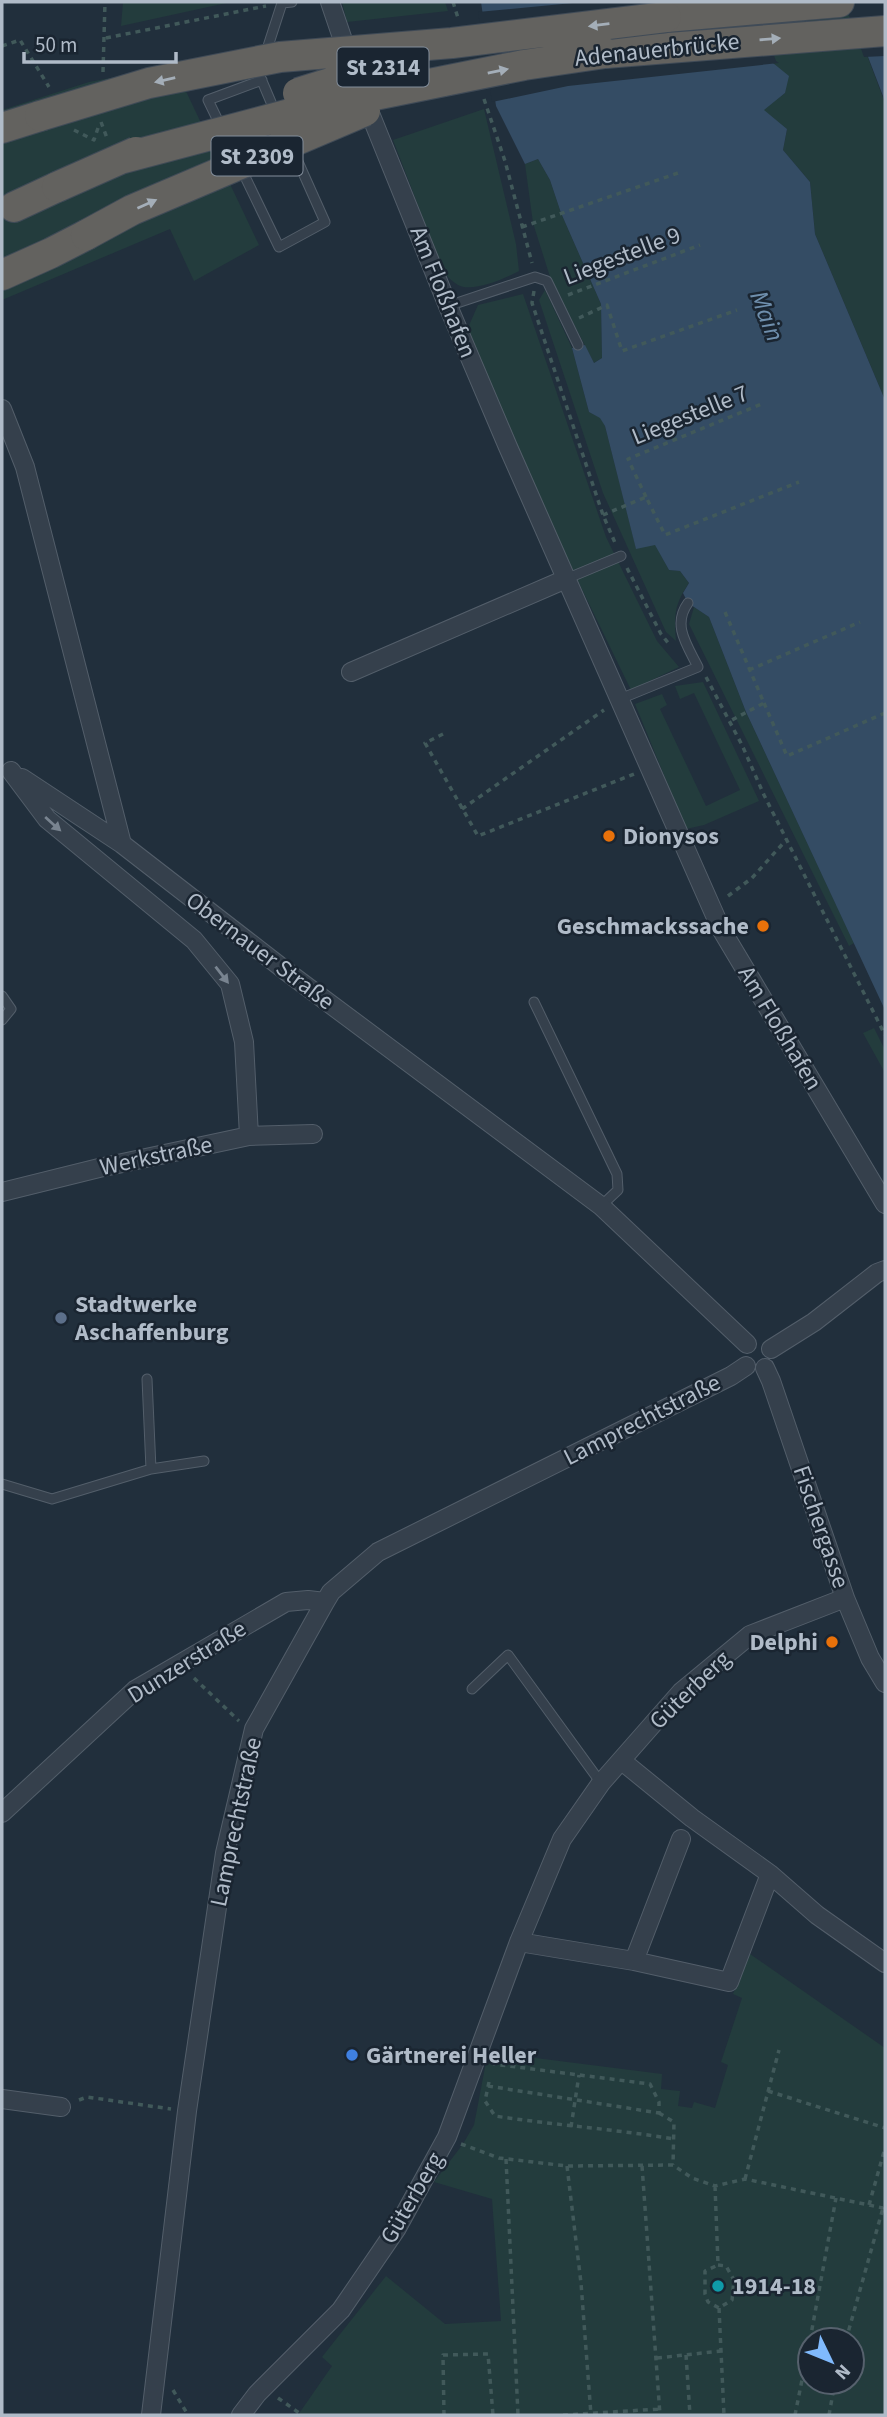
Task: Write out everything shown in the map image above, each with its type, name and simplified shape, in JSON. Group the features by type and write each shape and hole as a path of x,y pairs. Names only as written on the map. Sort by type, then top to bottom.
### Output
{"highway":[{"name":"Adenauerbrücke","path":"455,33 839,2"},
{"name":"Adenauerbrücke","path":"431,84 524,65 605,53 885,31"},
{"path":"2,128 149,83 280,57 455,33"},
{"name":"St 2314","path":"15,207 186,128 347,79 455,33"},
{"name":"St 2314","path":"120,159 320,106 431,84"},
{"name":"St 2309","path":"2,275 51,253 132,210 431,84"}],"street":[{"name":"Am Floßhafen","path":"330,2 381,144 447,306 710,905 885,1204"},
{"path":"2,409 25,467 122,844"},
{"path":"351,672 566,579"},
{"name":"Obernauer Straße","path":"6,768 122,844 297,979 601,1206 747,1345"},
{"name":"Obernauer Straße","path":"6,768 47,819 194,940 230,984 244,1042 249,1136"},
{"name":"Werkstraße","path":"2,1192 249,1136 313,1134"},
{"path":"771,1349 814,1322 877,1273 885,1270"},
{"path":"760,1341 771,1349 772,1358 765,1368 754,1370 746,1366 742,1357 747,1345 760,1341"},
{"name":"Lamprechtstraße","path":"151,2415 187,2111 225,1853 254,1729 331,1591 378,1552 719,1382 746,1366"},
{"name":"Fischergasse","path":"765,1368 845,1598 870,1658 885,1683"},
{"name":"Güterberg","path":"241,2415 263,2388 341,2310 397,2228 447,2137 519,1942 562,1839 601,1783 681,1692 750,1634 845,1598"},
{"name":"Dunzerstraße","path":"5,1803 135,1690 286,1602 325,1602"},
{"path":"622,1761 692,1818 885,1963"},
{"path":"634,1961 681,1839"},
{"path":"519,1942 634,1961 729,1982 770,1874"},
{"path":"2,2099 61,2107"}],"lane":[{"path":"262,80 208,100 279,247 325,222 262,80 259,74 287,3"},
{"path":"447,306 535,277 547,281 578,345"},
{"path":"566,579 621,556"},
{"path":"620,699 698,667 685,642 681,625 681,613 688,603"},
{"path":"2,996 11,1009 2,1020"},
{"path":"534,1002 617,1174 618,1190 601,1206"},
{"path":"147,1379 151,1469"},
{"path":"2,1483 52,1499 151,1469 204,1461"},
{"path":"472,1689 508,1655 601,1783"}],"path":[{"path":"453,2 455,33"},
{"path":"105,38 287,3"},
{"path":"483,96 505,161 535,277 532,303 603,515 661,634 673,648 698,667 709,681 885,1034"},
{"path":"522,227 678,173"},
{"name":"Liegestelle 9","path":"556,300 700,245"},
{"path":"567,323 607,305 622,351 737,310"},
{"name":"Liegestelle 7","path":"764,403 628,459 665,535 799,482"},
{"path":"603,515 646,497"},
{"path":"725,612 787,755 885,713"},
{"path":"749,670 860,622"},
{"path":"462,809 620,699"},
{"path":"730,721 764,703"},
{"path":"443,734 425,743 478,836 651,768"},
{"path":"710,905 738,890 788,839"},
{"path":"179,1664 253,1735"},
{"path":"745,2179 779,2050"},
{"path":"659,2113 659,2102 650,2084 493,2063 485,2101 495,2116 674,2139"},
{"path":"571,2127 579,2075"},
{"path":"488,2086 659,2113 674,2122 673,2165"},
{"path":"768,2091 885,2128"},
{"path":"61,2107 87,2097 171,2109"},
{"path":"447,2137 506,2159 567,2165 673,2165 692,2178 715,2186 745,2179 883,2208"},
{"path":"869,2205 885,2148"},
{"path":"506,2159 518,2415"},
{"path":"567,2165 581,2283 591,2414"},
{"path":"642,2166 660,2415"},
{"path":"715,2186 718,2265"},
{"path":"813,2326 836,2198"},
{"path":"850,2326 885,2203"},
{"path":"718,2265 726,2266 734,2280 732,2300 719,2308 708,2302 705,2294 705,2271 718,2265"},
{"path":"719,2308 724,2415"},
{"path":"656,2358 721,2351"},
{"path":"444,2415 443,2355 488,2354 493,2415"},
{"path":"686,2355 690,2415"},
{"path":"263,2388 302,2415"},
{"path":"173,2390 188,2415"},
{"path":"795,2415 799,2396"},
{"path":"828,2415 832,2396"},
{"path":"563,2415 660,2409"}],"green space":[{"path":"123,2 231,2 121,26"},
{"path":"342,2 445,2 448,11 347,22"},
{"path":"751,2 847,2 885,103 885,400 815,234 810,182 783,150 787,129 763,110 785,93"},
{"path":"174,66 259,245 194,281 170,229 2,300 2,110 89,82"},
{"path":"484,109 516,244 519,271 489,284 464,287 456,284 444,273 393,140"},
{"path":"538,159 550,180 561,213 601,304 602,358 594,363 551,280 533,223 525,164"},
{"path":"545,290 572,348 589,412 601,418 605,426 636,548 655,544 669,570 680,571 689,583 676,610 676,641 666,632 603,493 539,300"},
{"path":"523,294 606,537 657,641 679,667 631,690 557,538 467,330 478,305"},
{"path":"694,607 709,617 746,712 854,943 849,946 689,624"},
{"path":"703,682 759,801 704,825 686,829 635,704 662,694 667,705 660,709 706,806 740,790 694,693 680,699 675,686"},
{"path":"874,1028 885,1050 885,1073 863,1033"},
{"path":"750,1954 885,2048 885,2415 298,2415 332,2366 322,2357 386,2276 445,2324 501,2321 492,2199 434,2182 474,2125 488,2052 662,2074 661,2089 680,2091 678,2106 692,2108 694,2102 715,2108 728,2065 721,2062 742,1998 733,1994"}],"water":[{"name":"Main","path":"481,2 751,2 773,63 789,76 785,93 764,110 787,129 783,150 810,182 815,234 885,400 885,1010 746,712 709,617 688,603 683,593 689,583 680,571 669,570 655,545 636,549 605,426 600,418 589,412 572,348 585,345 594,363 602,358 601,304 561,213 550,180 538,159 525,164 496,106"},
{"path":"847,2 885,2 885,103 883,96"}],"pier":[{"path":"583,2 755,2 779,63 568,86 492,102 478,12"},
{"path":"844,2 885,2 885,56 864,57"}],"place":[{"name":"Dionysos","path":"609,836"},
{"name":"Geschmackssache","path":"763,926"},
{"name":"Stadtwerke Aschaffenburg","path":"61,1318"},
{"name":"Delphi","path":"832,1642"},
{"name":"Gärtnerei Heller","path":"352,2055"},
{"name":"1914-18","path":"718,2286"}]}
